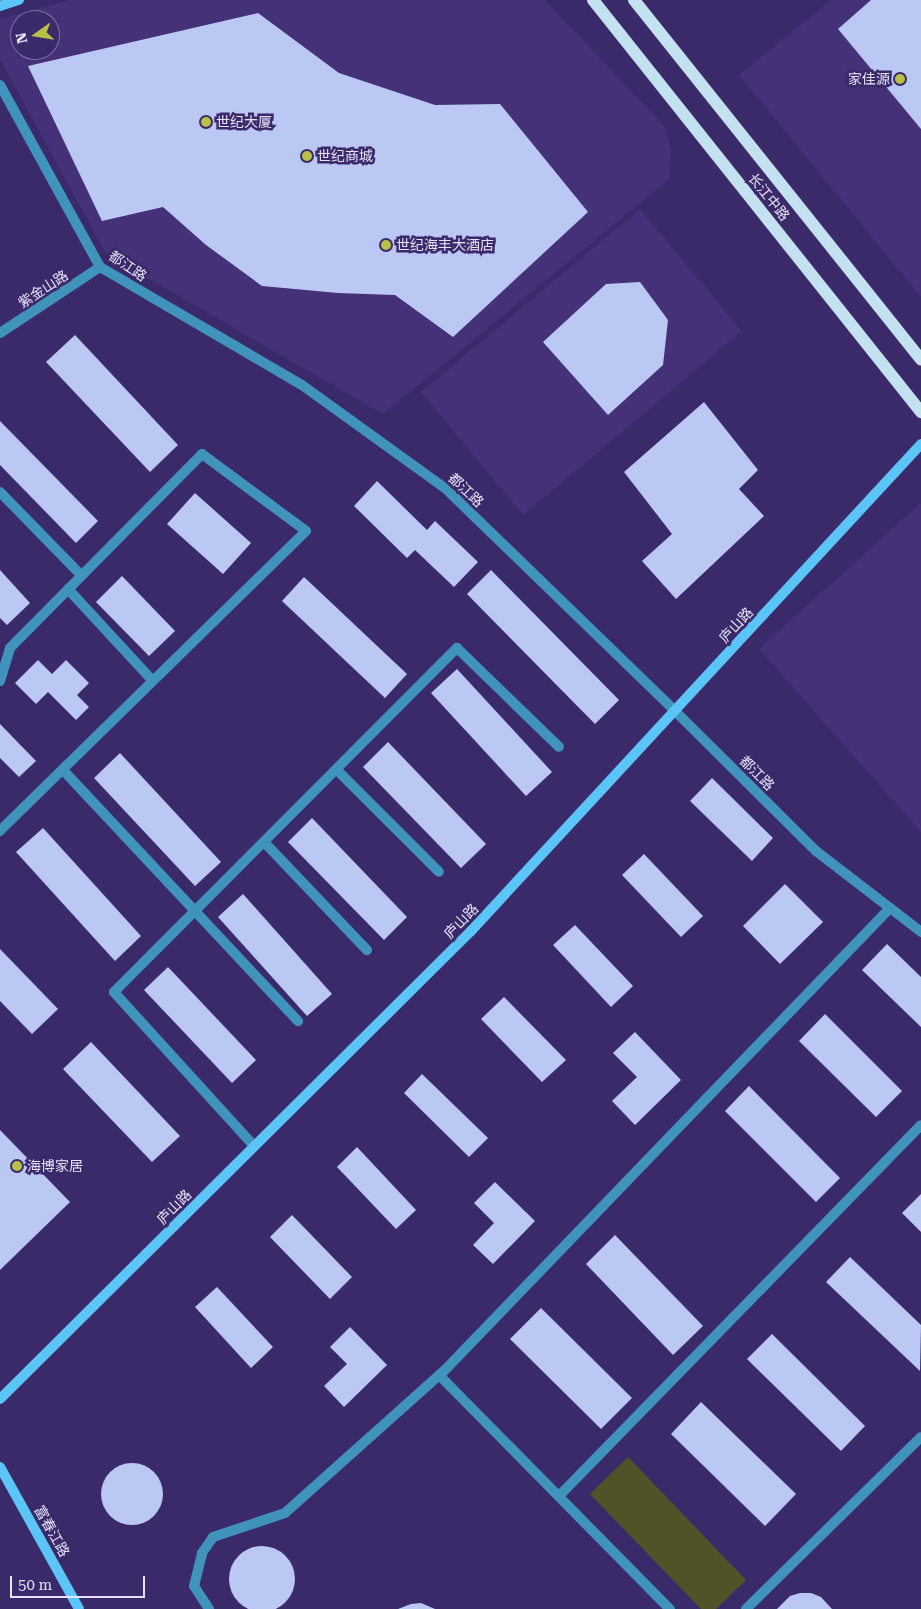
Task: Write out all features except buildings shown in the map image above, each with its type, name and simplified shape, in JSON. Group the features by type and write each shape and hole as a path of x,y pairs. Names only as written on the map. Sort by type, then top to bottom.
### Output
{"main road":[{"name":"长江中路","path":"593,0 921,412"},
{"name":"长江中路","path":"634,0 921,360"}],"street":[{"path":"0,6 19,0"},
{"name":"都江路","path":"0,85 100,268 302,384 444,488 675,711 816,851 921,932"},
{"name":"紫金山路","path":"0,333 100,268"},
{"name":"庐山路","path":"0,1398 472,931 921,444"},
{"path":"0,681 10,648 202,454 306,531 1,829"},
{"path":"0,492 82,576"},
{"path":"68,589 153,681"},
{"path":"254,1146 114,992 265,843 457,648 559,747"},
{"path":"63,770 298,1021"},
{"path":"337,770 439,872"},
{"path":"265,843 367,950"},
{"path":"209,1609 194,1586 202,1553 213,1537 285,1513 439,1375 890,908"},
{"path":"559,1496 921,1125"},
{"path":"439,1375 670,1609"},
{"path":"746,1609 921,1437"},
{"name":"富春江路","path":"0,1467 79,1609"}],"shaded area":[{"path":"70,0 545,0 664,126 671,149 669,179 383,414 106,254 0,59 0,19 10,16 10,60 60,60 60,10 33,10"},
{"path":"831,0 921,0 921,297 739,75"},
{"path":"640,209 742,331 523,515 421,392"},
{"path":"921,503 921,832 759,649"}],"green space":[{"path":"628,1457 746,1580 716,1609 701,1609 590,1494"}],"place":[{"name":"家佳源","path":"900,79"},
{"name":"世纪大厦","path":"206,122"},
{"name":"世纪商城","path":"307,156"},
{"name":"世纪海丰大酒店","path":"386,245"},
{"name":"海博家居","path":"17,1166"}]}
